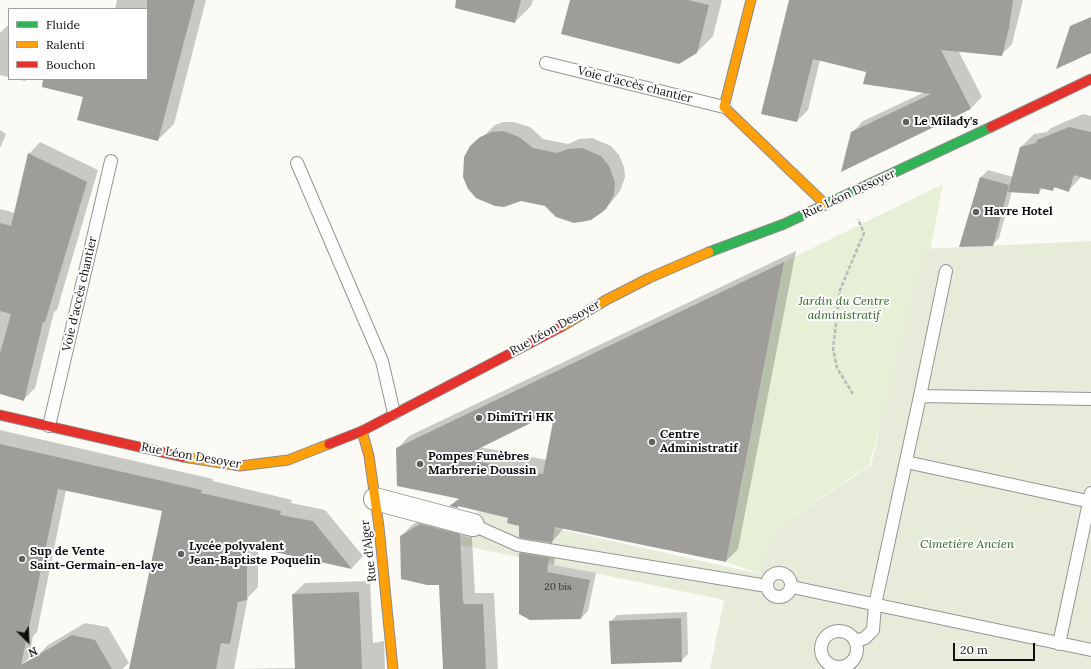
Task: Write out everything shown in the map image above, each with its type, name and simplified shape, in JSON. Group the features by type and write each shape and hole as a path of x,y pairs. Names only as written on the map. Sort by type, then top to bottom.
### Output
{"street":[{"path":"751,0 724,107 826,205"},
{"name":"Rue Léon Desoyer","path":"0,415 177,456 240,466 288,460 362,431 572,321 606,300 649,278 826,205 1091,79"},
{"name":"Rue d'Alger","path":"362,431 369,456 375,499 391,636 392,669"},
{"path":"375,499 473,526"}],"lane":[{"name":"Voie d'accès chantier","path":"546,63 724,107"},
{"name":"Voie d'accès chantier","path":"49,426 111,161"},
{"path":"296,163 382,360 394,413"},
{"path":"856,641 865,638 873,630 875,605 946,271"},
{"path":"920,396 1091,399"},
{"path":"906,462 1090,499 1060,644"},
{"path":"473,526 518,544 767,586"},
{"path":"780,572 787,575 792,581 792,587 789,594 782,597 775,597 769,592 767,586 768,579 773,574 780,572"},
{"path":"792,587 1091,650"}],"path":[{"path":"853,394 837,368 833,349 840,290 864,233 856,214"}],"green space":[{"name":"Jardin du Centre administratif","path":"943,184 929,256 869,465 773,531 761,574 726,562 784,262"},
{"name":"Cimetière Ancien","path":"1091,241 1091,669 710,669 724,600 460,545 460,536 469,538 477,511 760,574 773,531 871,465 923,249"}],"building":[{"path":"147,0 195,0 158,141 77,120 83,97 42,87 43,80 148,80"},
{"path":"456,0 521,0 515,23 455,8"},
{"path":"570,0 688,0 709,5 697,53 679,64 561,34"},
{"path":"789,0 1013,0 1009,28 1002,56 941,50 971,109 841,172 851,132 931,94 863,84 866,72 813,59 797,122 761,114"},
{"path":"1091,17 1091,53 1056,69 1070,26"},
{"path":"1069,127 1091,132 1091,180 1074,175 1069,192 1054,187 1053,191 1040,188 1039,194 1008,192 1020,147 1036,143 1037,140"},
{"path":"503,131 519,137 533,148 557,153 568,149 582,148 601,156 609,166 615,182 614,195 606,209 591,220 574,223 556,217 545,206 521,201 504,207 495,206 476,198 468,189 463,177 464,157 470,146 480,137 492,132"},
{"path":"28,153 87,182 45,322 43,322 24,401 0,394 0,353 11,314 0,311 0,223 11,226"},
{"name":"Havre Hotel","path":"980,177 1009,185 993,246 959,247"},
{"name":"Centre Administratif","path":"784,262 726,562 555,527 552,543 520,538 519,526 507,523 508,518 458,506 458,508 449,506 460,499 397,486 396,448","holes":["555,411 543,474 460,458"]},
{"path":"0,444 202,490 201,493 281,511 280,515 313,521 352,569 247,546 247,600 238,602 230,644 221,643 216,669 129,669 162,511 58,489 21,665 72,635 95,640 112,669 0,669"},
{"path":"420,524 460,534 463,601 464,604 483,604 486,669 443,669 439,585 427,585 401,579 400,536"},
{"path":"519,553 549,558 547,572 590,580 581,619 530,620 519,614"},
{"path":"359,592 362,669 295,669 292,594"},
{"path":"681,618 682,662 611,664 609,621"}],"traffic: fast":[{"path":"709,252 784,224 991,127"}],"traffic: slow":[{"path":"751,0 724,107 826,205"},
{"path":"561,327 606,300 649,278 709,252"},
{"path":"362,431 369,456 379,527 393,669"},
{"path":"183,457 240,466 288,460 329,444"}],"traffic: jam":[{"path":"991,127 1091,79"},
{"path":"329,444 362,431 561,327"},
{"path":"0,415 183,457"}],"place":[{"name":"Le Milady's","path":"906,122"},
{"name":"Havre Hotel","path":"976,212"},
{"name":"DimiTri HK","path":"479,418"},
{"name":"Centre Administratif","path":"652,442"},
{"name":"Pompes Funèbres Marbrerie Doussin","path":"420,464"},
{"name":"Lycée polyvalent Jean-Baptiste Poquelin","path":"181,554"},
{"name":"Sup de Vente Saint-Germain-en-laye","path":"22,559"}]}
